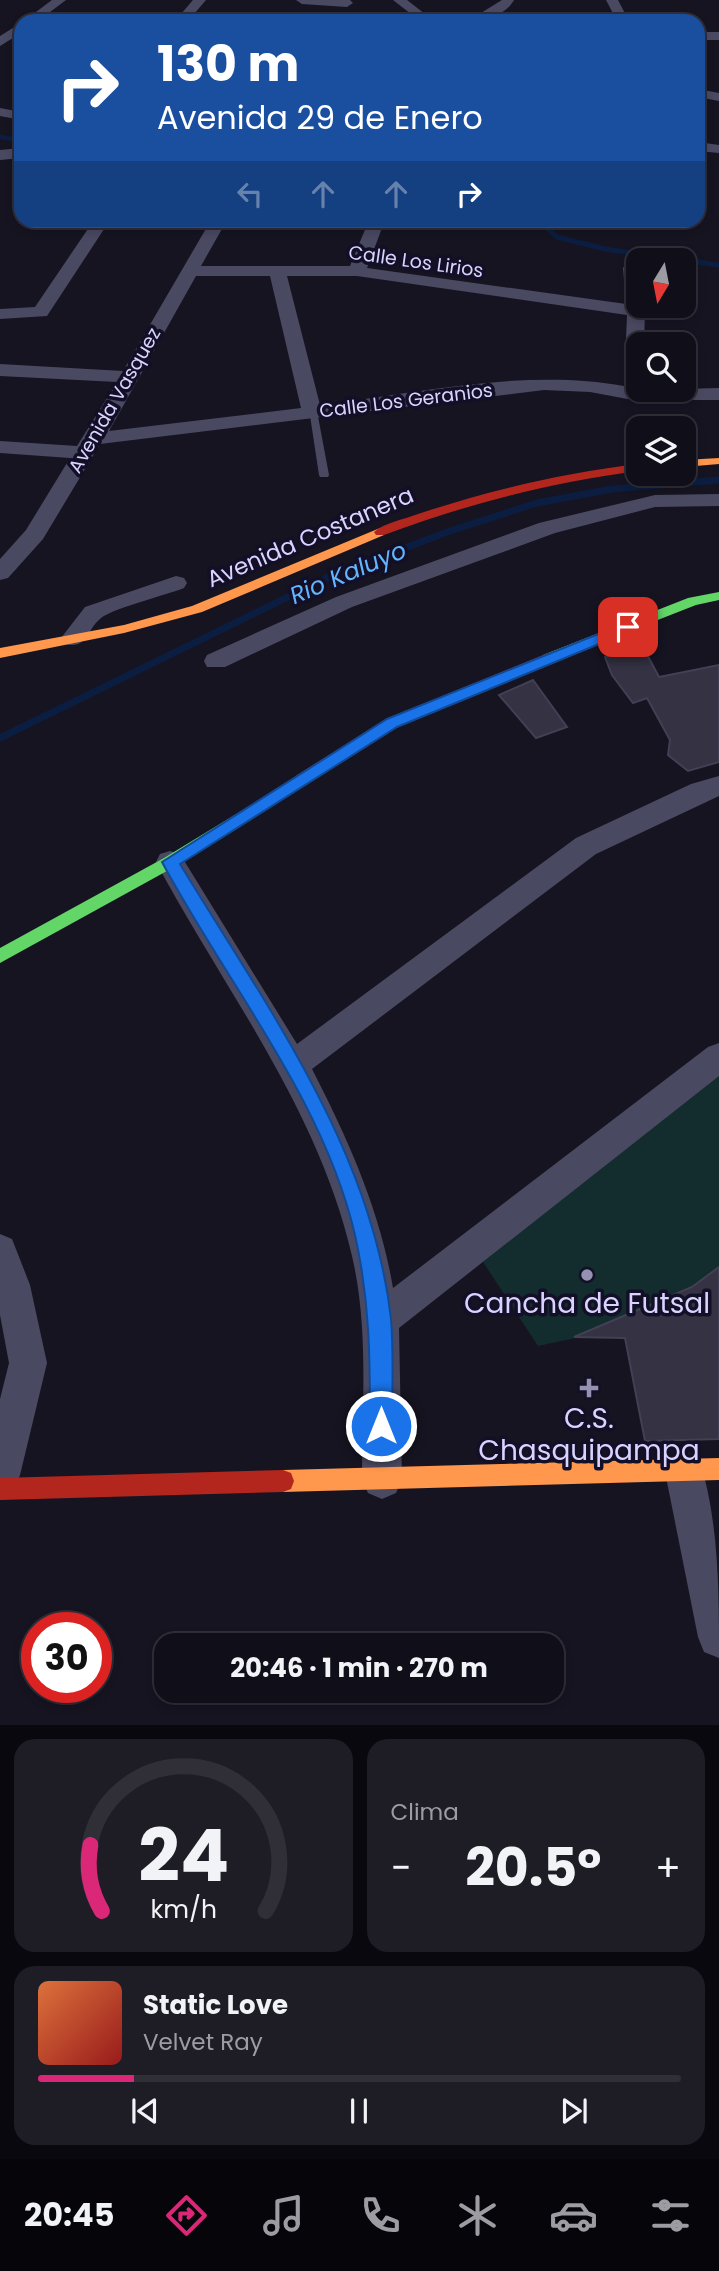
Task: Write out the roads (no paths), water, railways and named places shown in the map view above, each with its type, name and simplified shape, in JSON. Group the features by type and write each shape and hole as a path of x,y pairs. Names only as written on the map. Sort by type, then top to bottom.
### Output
{"street":[{"path":"40,14 60,0"},
{"path":"187,14 200,0"},
{"path":"302,0 348,1"},
{"path":"399,0 418,14"},
{"path":"485,14 508,0"},
{"path":"0,314 41,312 97,228"},
{"name":"Avenida Vasquez","path":"0,573 34,534 89,446 214,228"},
{"path":"357,271 374,228"},
{"path":"277,270 312,411"},
{"name":"Calle Los Lirios","path":"190,271 357,271 446,286 626,310"},
{"path":"0,370 131,377"},
{"name":"Calle Los Geranios","path":"0,447 89,446 312,411 544,384 590,386 626,393"},
{"name":"Calle Los Geranios","path":"696,394 719,394"},
{"path":"696,463 719,461"},
{"name":"Avenida Costanera","path":"0,653 199,608 254,582 448,505 531,483 626,469"},
{"path":"216,661 344,602 547,528 655,501 719,499"},
{"path":"73,638 93,612 177,583"},
{"path":"0,956 170,862 392,723 589,641 693,601 719,596"},
{"path":"292,1066 586,846 700,791 719,786"},
{"path":"170,862 292,1066 338,1152 365,1234 380,1320 382,1479"},
{"path":"380,1320 719,1057"},
{"path":"0,1251 12,1285 27,1363 0,1475"},
{"path":"0,1489 702,1470 719,1637"}],"lane":[{"path":"312,411 324,475"}],"waterway":[{"path":"0,137 14,139"},
{"path":"547,228 557,237 605,249 719,265"},
{"name":"Rio Kaluyo","path":"0,738 329,577 447,532 537,503 612,489 719,480"}],"place":[{"name":"Cancha de Futsal","path":"587,1275"},
{"name":"C.S. Chasquipampa","path":"589,1388"}]}
